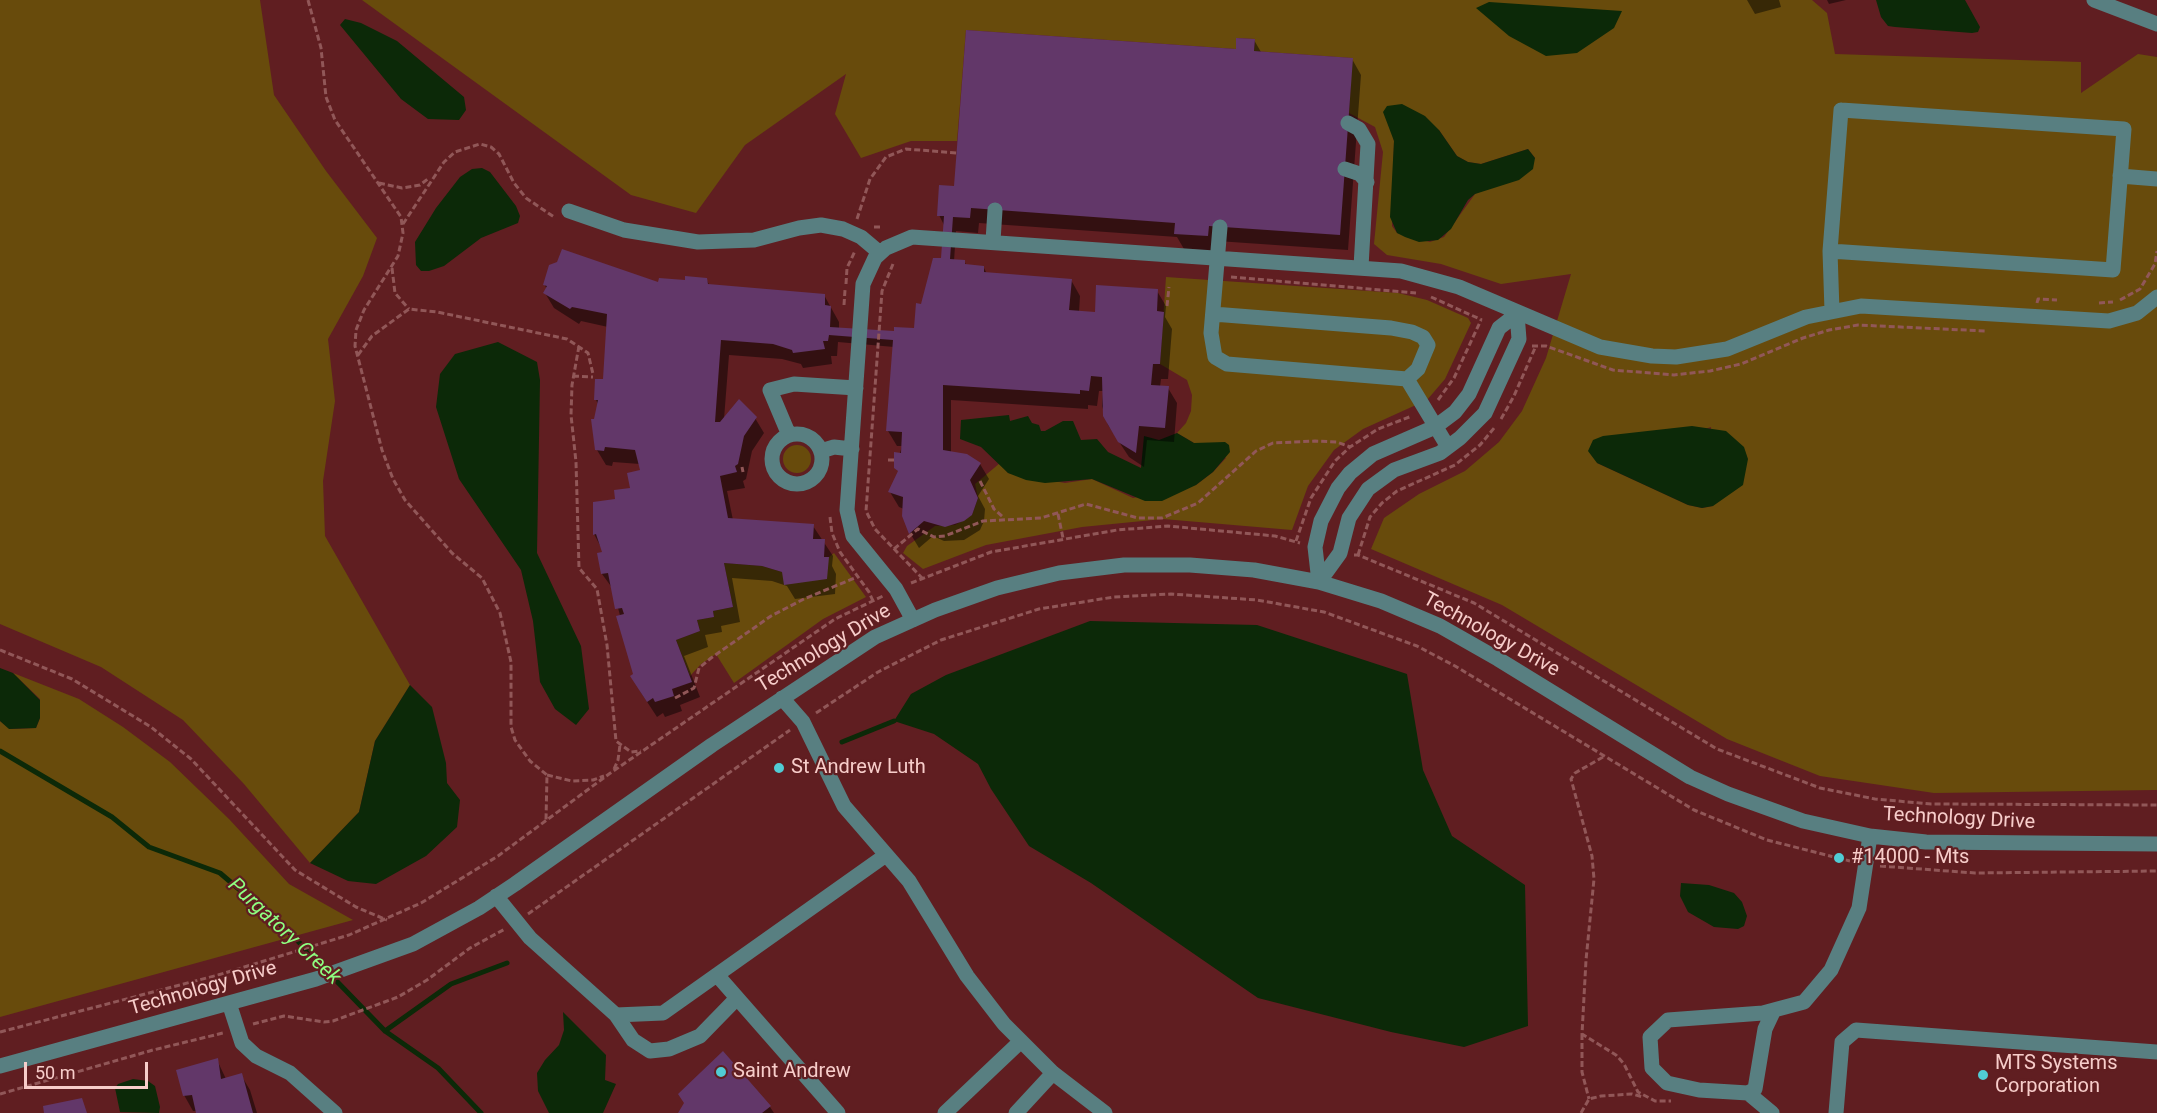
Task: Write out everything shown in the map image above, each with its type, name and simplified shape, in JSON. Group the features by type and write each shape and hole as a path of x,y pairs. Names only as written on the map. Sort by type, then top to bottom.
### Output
{"street":[{"path":"2094,0 2157,24"},
{"path":"1830,250 2113,270 2124,129 1841,110 1830,250 1832,311"},
{"path":"1348,123 1359,129 1368,144 1361,267"},
{"path":"1345,169 1354,170 1367,182"},
{"path":"2120,176 2157,179"},
{"path":"993,241 995,210"},
{"path":"569,211 624,230 698,242 754,240 799,228 821,225 843,229 861,237 880,252"},
{"path":"1213,314 1391,328 1412,332 1423,337 1428,345 1418,369 1407,379 1227,364 1215,357 1211,346 1213,314 1220,227"},
{"path":"913,620 896,589 853,536 847,510 863,284 867,271 880,252 898,241 912,237 1401,271 1432,277 1600,347 1625,353 1676,357 1727,349 1806,317 1832,311 1882,305 2109,321 2138,313 2157,297"},
{"path":"1319,582 1315,547 1321,521 1338,488 1356,468 1373,454 1435,427 1462,404 1499,327 1517,314"},
{"path":"1319,582 1340,553 1348,518 1368,489 1394,470 1426,459 1448,447 1473,426 1494,398 1519,339 1517,314"},
{"path":"1407,379 1448,447"},
{"path":"789,435 770,390 794,384 856,388"},
{"path":"789,435 808,436 815,440 821,451 822,465 812,479 805,483 787,482 775,471 771,456 778,441 789,435"},
{"path":"821,451 834,447 852,449"},
{"name":"Technology Drive","path":"0,1066 316,979 413,944 496,896 782,698 875,637 997,588 1059,573 1124,565 1222,567 1319,582 1381,601 1440,626 1498,659 1640,748 1709,785 1803,821 1870,836 1973,845 2157,844"},
{"path":"782,698 803,722 844,806 909,881 967,976 1004,1024 1053,1073 1106,1113"},
{"path":"1774,1010 1765,1029 1755,1089 1748,1093 1716,1092 1667,1083 1652,1068 1650,1037 1668,1020 1774,1010 1803,1002 1831,970 1859,908 1870,836"},
{"path":"616,1015 663,1013 886,855"},
{"path":"496,896 530,938 616,1015 633,1040 650,1052 669,1049 700,1036 737,998"},
{"path":"717,975 838,1113"},
{"path":"229,1003 242,1043 256,1056 290,1073 335,1113"},
{"path":"1836,1113 1842,1042 1856,1030 2157,1052"},
{"path":"945,1113 1021,1041"},
{"path":"1016,1113 1053,1073"},
{"path":"1748,1093 1772,1113"}],"path":[{"path":"308,0 321,48 326,97 335,120 401,217 398,256 364,310 356,330 357,355 382,450 393,479 422,522 452,553 482,578 500,613 511,662 509,714 515,740 530,761 547,775 582,781 609,774 616,766 620,745 614,730 607,645 597,589 579,568 577,486 571,415 573,376 579,346"},
{"path":"402,226 433,176 455,152 480,144 491,147 499,154 514,183 538,209 563,220 569,211"},
{"path":"856,221 870,179 886,157 906,150 957,153"},
{"path":"379,183 393,188 411,187 420,185 433,176"},
{"path":"2093,303 2111,303 2140,289 2155,264 2157,251"},
{"path":"897,262 887,275 882,291 867,511 875,529 922,578"},
{"path":"391,266 395,292 409,309 535,331 567,339 579,346 590,358 593,375 573,376"},
{"path":"1229,277 1416,293 1441,300 1490,323"},
{"path":"1167,306 1169,287"},
{"path":"2037,307 2038,299 2060,301"},
{"path":"357,355 372,336 409,309"},
{"path":"1527,344 1535,348 1546,346 1613,370 1674,375 1710,372 1741,364 1803,338 1829,330 1858,325 1996,332"},
{"path":"893,550 918,529 934,537 945,536 982,521 1027,520 1086,504 1138,518 1152,519 1180,512 1198,503 1256,451 1272,443 1337,442 1350,447"},
{"path":"888,460 894,460"},
{"path":"742,467 743,472"},
{"path":"980,481 994,509 1005,519"},
{"path":"577,486 584,485"},
{"path":"1058,513 1063,538"},
{"path":"830,517 832,533 840,552 873,601"},
{"path":"1152,519 1152,527"},
{"path":"1353,555 1358,555 1474,603 1717,749 1820,788 1875,799 1931,804 2157,806"},
{"path":"675,698 694,688 699,668 771,616 804,599 857,577"},
{"path":"0,1094 153,1050 284,1016 324,1022 333,1021 398,997 420,985 470,948 517,922 878,672 911,654 984,624 1039,609 1114,597 1207,595 1268,602 1324,612 1417,646 1474,678 1662,793 1726,825 1809,852 1867,864 1975,873 2157,871"},
{"path":"0,650 72,679 151,727 191,759 295,870 356,907 387,920 265,961 0,1032"},
{"path":"620,745 631,752 642,751"},
{"path":"1581,1113 1589,1099 1582,1072 1582,1034 1594,879 1592,856 1571,779 1575,773 1604,757"},
{"path":"546,820 547,775"},
{"path":"1582,1034 1616,1055 1624,1064 1638,1092 1645,1098"},
{"path":"1589,1099 1615,1094 1679,1102"}],"shaded area":[{"path":"0,0 260,0 274,95 326,171 377,238 363,276 328,339 335,401 323,481 325,536 410,685 375,741 359,812 310,863 244,784 183,720 101,667 0,624"},
{"path":"362,0 1812,0 1827,13 1835,54 2081,62 2081,93 2138,54 2157,57 2157,790 1934,793 1820,776 1727,739 1502,605 1371,549 1384,518 1419,494 1465,471 1499,442 1522,411 1546,358 1571,274 1501,284 1441,264 1387,255 1374,244 1383,152 1375,127 1349,113 1352,58 1254,51 1255,39 1237,38 1236,49 966,30 957,141 911,141 861,158 835,114 846,74 745,145 696,213 631,195","holes":["1391,128 1439,130 1457,156 1468,162 1481,164 1528,149 1535,158 1475,194 1444,237 1430,242 1397,233 1392,226 1394,141","1711,427 1713,506 1702,508 1688,505 1597,463"]},
{"path":"1876,0 1965,0 1980,27 1978,32 1972,33 1888,26 1881,17"},
{"path":"1489,2 1622,11 1614,28 1577,53 1546,56 1509,36 1476,8"},
{"path":"345,19 361,23 397,41 464,97 466,110 459,120 428,119 401,99 340,25"},
{"path":"1402,104 1425,116 1439,130 1457,156 1468,162 1481,164 1528,149 1535,158 1533,169 1519,180 1475,194 1468,200 1451,229 1438,240 1419,242 1405,237 1397,233 1390,217 1394,141 1383,112 1387,106"},
{"path":"482,168 490,172 516,206 520,216 518,223 481,238 444,266 421,271 416,265 415,242 436,208 460,177 472,169"},
{"path":"1166,277 1398,293 1427,300 1468,318 1471,323 1445,379 1427,400 1363,429 1334,450 1308,486 1292,530 1163,519 1082,527 986,545 923,569 903,553 907,546 935,526 955,525 972,515 978,498 975,484 1000,463 1008,473 1065,483 1092,479 1133,498 1196,485 1213,472 1226,458 1205,443 1194,443 1177,433 1186,423 1191,411 1192,395 1187,380 1160,364"},
{"path":"498,342 537,362 540,380 537,553 581,646 589,709 576,725 555,709 540,682 533,621 521,570 459,479 436,407 440,374 455,354"},
{"path":"1009,415 1010,421 1028,416 1032,423 1039,425 1041,431 1063,421 1073,421 1081,440 1097,439 1108,452 1141,468 1144,436 1159,440 1177,433 1194,443 1225,442 1229,445 1230,452 1213,472 1196,485 1162,501 1145,501 1092,479 1045,483 1026,480 1008,473 981,447 960,439 961,420"},
{"path":"1692,426 1726,431 1744,447 1748,459 1743,485 1713,506 1702,508 1688,505 1597,463 1588,451 1593,440 1603,436"},
{"path":"797,445 807,449 811,459 807,469 797,473 787,469 783,459 787,449"},
{"path":"834,553 866,597 823,619 734,683 716,654 701,664 690,676 676,640 700,631 697,620 714,617 713,611 733,607 724,563 762,566 782,572 829,557"},
{"path":"1090,621 1257,625 1407,674 1423,770 1452,836 1525,885 1528,1026 1464,1047 1391,1032 1258,998 1091,883 1029,846 991,789 978,764 934,734 894,721 911,694 946,675"},
{"path":"0,668 13,673 40,700 40,718 36,728 9,729 0,721"},
{"path":"13,673 79,699 123,727 170,762 229,819 289,884 353,920 0,1017 0,721 10,729 36,728 40,718 40,699"},
{"path":"410,685 432,707 446,763 447,783 460,800 457,827 426,856 376,884 348,881 310,863 359,812 375,741"},
{"path":"1681,883 1709,885 1734,893 1742,902 1747,916 1744,926 1738,929 1714,927 1688,912 1680,896"},
{"path":"563,1012 606,1055 605,1080 616,1084 603,1113 549,1113 538,1091 537,1073 559,1045 564,1030"},
{"path":"133,1079 148,1081 155,1086 160,1107 159,1113 120,1112 115,1088 118,1084"}],"building":[{"path":"966,30 1236,49 1236,38 1255,39 1254,51 1353,58 1340,235 1209,226 1208,236 1174,234 1175,223 971,208 970,218 953,217 950,259 965,260 965,264 984,266 984,272 1072,279 1069,310 1095,312 1096,285 1158,289 1157,311 1164,312 1160,364 1153,364 1151,385 1169,386 1165,428 1139,426 1136,453 1118,442 1103,416 1102,377 1091,376 1089,391 1080,390 1080,394 943,385 943,450 967,454 981,463 970,480 978,498 972,515 964,521 945,527 924,521 909,534 902,516 903,497 888,492 898,471 894,468 894,452 901,453 902,432 886,431 893,340 829,335 828,341 823,341 825,349 793,353 792,350 773,344 721,340 715,422 720,422 739,399 757,417 744,436 738,464 735,466 737,472 720,476 728,518 814,524 813,539 825,539 824,557 829,557 827,579 784,585 782,572 762,566 724,563 733,607 713,611 714,617 697,620 700,631 676,640 692,682 672,689 674,696 655,702 653,698 647,702 630,676 633,674 616,616 624,614 622,608 615,609 608,573 601,574 597,553 602,552 596,534 593,535 593,502 615,499 614,490 630,488 627,473 640,470 635,450 605,447 604,451 595,450 591,419 594,419 598,400 594,400 595,379 603,379 607,314 572,307 570,309 543,293 547,286 543,285 549,265 557,262 562,249 658,282 659,278 685,280 685,276 707,278 708,284 825,294 825,305 831,306 830,327 894,331 894,327 914,328 916,303 921,304 933,258 941,258 944,216 937,216 939,185 954,186"},
{"name":"Saint Andrew","path":"723,1051 771,1106 762,1113 678,1113 684,1103 678,1094"},
{"path":"218,1058 221,1079 242,1073 253,1113 196,1113 192,1095 183,1096 176,1070"},
{"path":"82,1098 87,1113 44,1113 43,1106"}],"waterway":[{"path":"842,742 894,721"},
{"name":"Purgatory Creek","path":"0,751 112,817 149,847 220,873 289,932 385,1031 438,1068 481,1113"},
{"path":"385,1031 451,984 507,963"}],"place":[{"name":"St Andrew Luth","path":"779,768"},
{"name":"#14000 - Mts","path":"1839,858"},
{"name":"Saint Andrew","path":"721,1072"},
{"name":"MTS Systems Corporation","path":"1983,1075"}]}
